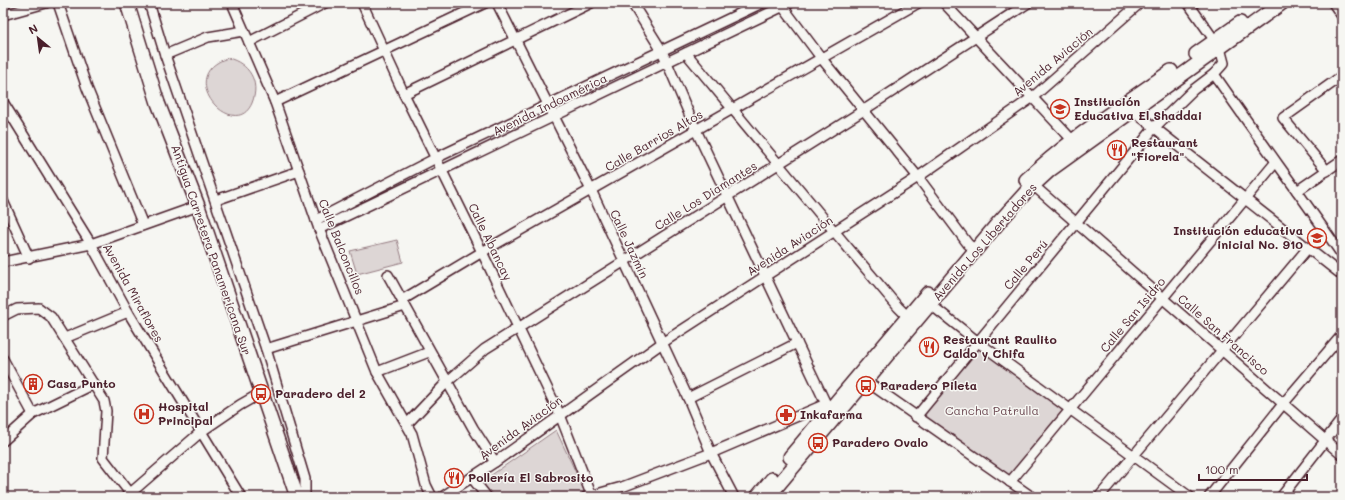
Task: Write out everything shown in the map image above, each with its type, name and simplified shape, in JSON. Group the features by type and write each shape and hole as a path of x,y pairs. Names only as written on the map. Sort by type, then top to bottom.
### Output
{"highway":[{"name":"Antigua Carretera Panamericana Sur","path":"127,3 158,103 198,206 297,497"},
{"name":"Avenida Los Libertadores","path":"757,497 832,408 911,320 972,247 1020,186 1044,162 1132,110 1217,45 1268,3"},
{"name":"Avenida Los Libertadores","path":"768,497 832,408 866,381 911,320 930,304 972,247 1033,185 1076,144 1217,45 1282,3"}],"street":[{"path":"3,15 46,3"},
{"path":"58,3 87,88 143,225"},
{"path":"149,3 165,55 266,349 305,479 305,497"},
{"name":"Calle Balconcillos","path":"232,3 275,102 319,229 357,320 376,372 385,389 408,423 416,445 426,485 432,497"},
{"path":"249,42 325,3"},
{"name":"Calle Abancay","path":"362,3 404,94 519,328 560,415 595,496"},
{"path":"275,102 485,3"},
{"name":"Calle Jazmín","path":"497,3 550,105 591,190 688,398 711,453 734,497"},
{"path":"404,94 516,41 591,3"},
{"path":"595,496 832,408 797,343 765,277 696,130 662,51 632,3"},
{"name":"Avenida Indoamérica","path":"316,220 436,158 762,3"},
{"name":"Calle Barrios Altos","path":"266,349 357,320 404,303 482,252 918,3"},
{"path":"944,3 975,38 1033,97 1076,144"},
{"name":"Calle Los Diamantes","path":"408,423 447,382 485,349 864,110 1028,3"},
{"name":"Avenida Aviación","path":"442,497 495,462 662,343 918,177 1033,97 1140,3"},
{"path":"1188,3 1217,45 1224,63 1214,74 1275,163 1297,191 1342,255"},
{"path":"1332,3 1342,16"},
{"path":"784,4 822,59 918,177 972,247"},
{"name":"Avenida Indoamérica","path":"319,229 686,53 784,4"},
{"path":"165,55 208,37 244,31"},
{"path":"686,53 732,110 911,320"},
{"name":"Calle Perú","path":"916,417 1154,128 1193,90 1214,74"},
{"path":"1327,171 1283,118 1342,76"},
{"name":"Avenida Miraflores","path":"3,102 91,244 128,312 241,497"},
{"path":"1132,110 1342,275"},
{"path":"1297,191 1342,161"},
{"name":"Calle San Isidro","path":"1010,482 1275,163"},
{"path":"216,200 299,171"},
{"name":"Calle San Francisco","path":"1033,185 1342,455"},
{"path":"3,202 29,258"},
{"path":"3,262 29,258 91,244 198,206"},
{"path":"1099,497 1135,456 1307,249"},
{"path":"388,274 429,352 472,428 495,462"},
{"path":"930,304 978,342 1190,497"},
{"path":"3,316 17,309 39,308 51,317 104,401 106,411 103,458 128,495 202,432 240,405 261,393"},
{"path":"65,338 128,312"},
{"path":"1209,497 1283,404 1342,335"},
{"path":"688,398 797,343"},
{"path":"376,372 429,352"},
{"path":"3,359 33,414"},
{"path":"866,381 1032,497"},
{"path":"3,441 33,414 94,384"},
{"path":"1281,497 1342,419"},
{"path":"472,478 487,497"}],"green space":[{"path":"228,58 235,60 247,69 254,80 255,87 252,103 244,113 233,115 222,111 213,102 207,91 206,78 212,67"},
{"path":"397,240 403,262 357,274 350,251"},
{"name":"Cancha Patrulla","path":"979,347 1064,410 1009,477 923,415"},
{"path":"556,430 585,492 576,497 491,497 480,483"}],"place":[{"name":"Institución Educativa El Shaddai","path":"1060,109"},
{"name":"Restaurant \"Fiorela\"","path":"1117,150"},
{"name":"Institución educativa inicial No. 910","path":"1317,238"},
{"name":"Restaurant Raulito Caldo y Chifa","path":"929,347"},
{"name":"Casa Punto","path":"33,384"},
{"name":"Paradero Pileta","path":"866,386"},
{"name":"Paradero del 2","path":"261,394"},
{"name":"Hospital Principal","path":"144,414"},
{"name":"Inkafarma","path":"786,415"},
{"name":"Paradero Ovalo","path":"818,443"},
{"name":"Pollería El Sabrosito","path":"454,478"}]}
